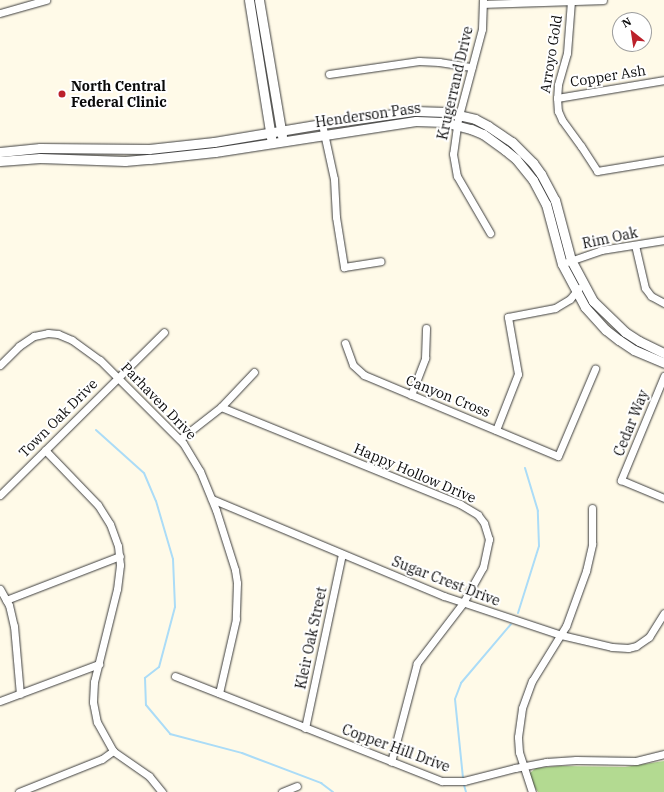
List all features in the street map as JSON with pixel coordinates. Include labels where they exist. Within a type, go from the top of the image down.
[{"type":"street","points":[[0,14],[46,0]]},
{"type":"street","points":[[250,0],[272,143]]},
{"type":"street","points":[[259,0],[283,142]]},
{"type":"street","points":[[484,2],[603,0]]},
{"type":"street","name":"Arroyo Gold","points":[[571,1],[567,53],[557,98],[558,111],[562,120],[582,146],[597,172],[664,160]]},
{"type":"street","name":"Krugerrand Drive","points":[[484,2],[482,29],[459,115],[453,154],[455,171],[461,184],[490,233]]},
{"type":"street","points":[[329,74],[419,61],[439,62],[472,67]]},
{"type":"street","name":"Copper Ash","points":[[557,98],[664,80]]},
{"type":"street","name":"Henderson Pass","points":[[0,152],[40,148],[149,149],[214,142],[281,130],[416,111],[430,111],[459,115],[488,126],[512,142],[533,163],[555,200],[571,260],[593,301],[613,322],[639,341],[664,353]]},
{"type":"street","name":"Henderson Pass","points":[[0,161],[40,158],[125,160],[150,159],[283,142],[324,134],[416,121],[444,122],[458,125],[482,134],[505,150],[526,170],[546,204],[562,264],[576,293],[594,318],[619,340],[639,352],[664,363]]},
{"type":"street","points":[[322,124],[334,179],[336,217],[344,267],[381,261]]},
{"type":"street","name":"Rim Oak","points":[[562,264],[602,250],[664,240]]},
{"type":"street","points":[[635,245],[645,288],[651,296],[664,303]]},
{"type":"street","points":[[496,430],[518,374],[508,317],[555,308],[565,303],[576,293],[582,283]]},
{"type":"street","points":[[411,395],[425,358],[426,328]]},
{"type":"street","name":"Town Oak Drive","points":[[0,495],[117,377],[164,332]]},
{"type":"street","name":"Parhaven Drive","points":[[0,365],[26,340],[34,336],[48,333],[58,334],[72,340],[100,360],[180,438],[192,457],[212,499],[235,570],[237,596],[236,619],[219,693]]},
{"type":"street","name":"Canyon Cross","points":[[345,343],[353,365],[360,373],[558,456],[595,369]]},
{"type":"street","points":[[180,438],[221,407],[254,372]]},
{"type":"street","name":"Cedar Way","points":[[664,376],[621,480],[664,498]]},
{"type":"street","name":"Happy Hollow Drive","points":[[221,407],[460,504],[478,515],[487,529],[489,540],[483,567],[462,603],[416,663],[391,762]]},
{"type":"street","points":[[45,450],[98,505],[110,524],[120,556],[118,589],[94,682],[93,709],[100,729],[113,751],[149,776],[162,792]]},
{"type":"street","name":"Sugar Crest Drive","points":[[212,499],[462,603],[561,635],[612,647],[628,648],[640,644],[650,637],[664,613]]},
{"type":"street","points":[[532,792],[519,752],[518,737],[522,708],[532,681],[561,635],[569,618],[589,558],[592,508]]},
{"type":"street","name":"Kleir Oak Street","points":[[305,728],[342,554]]},
{"type":"street","points":[[6,600],[120,556]]},
{"type":"street","points":[[0,589],[6,600],[14,626],[20,694]]},
{"type":"street","points":[[0,702],[99,664]]},
{"type":"street","name":"Copper Hill Drive","points":[[175,676],[437,780],[464,782],[523,766],[546,762],[576,760],[636,761],[664,754]]},
{"type":"street","points":[[20,792],[102,759],[113,751]]},
{"type":"street","points":[[282,792],[297,786]]},
{"type":"green space","points":[[664,761],[664,792],[538,792],[529,779],[530,773],[536,768],[560,766],[625,767]]},
{"type":"waterway","points":[[96,430],[144,473],[156,501],[173,559],[175,607],[159,667],[145,678],[146,705],[170,734],[242,753],[321,783],[333,792]]},
{"type":"waterway","points":[[518,613],[539,546],[538,511],[525,468]]},
{"type":"waterway","points":[[463,778],[455,699],[461,683],[511,624]]},
{"type":"waterway","points":[[464,785],[466,792]]},
{"type":"place","name":"North Central Federal Clinic","points":[[62,94]]}]
